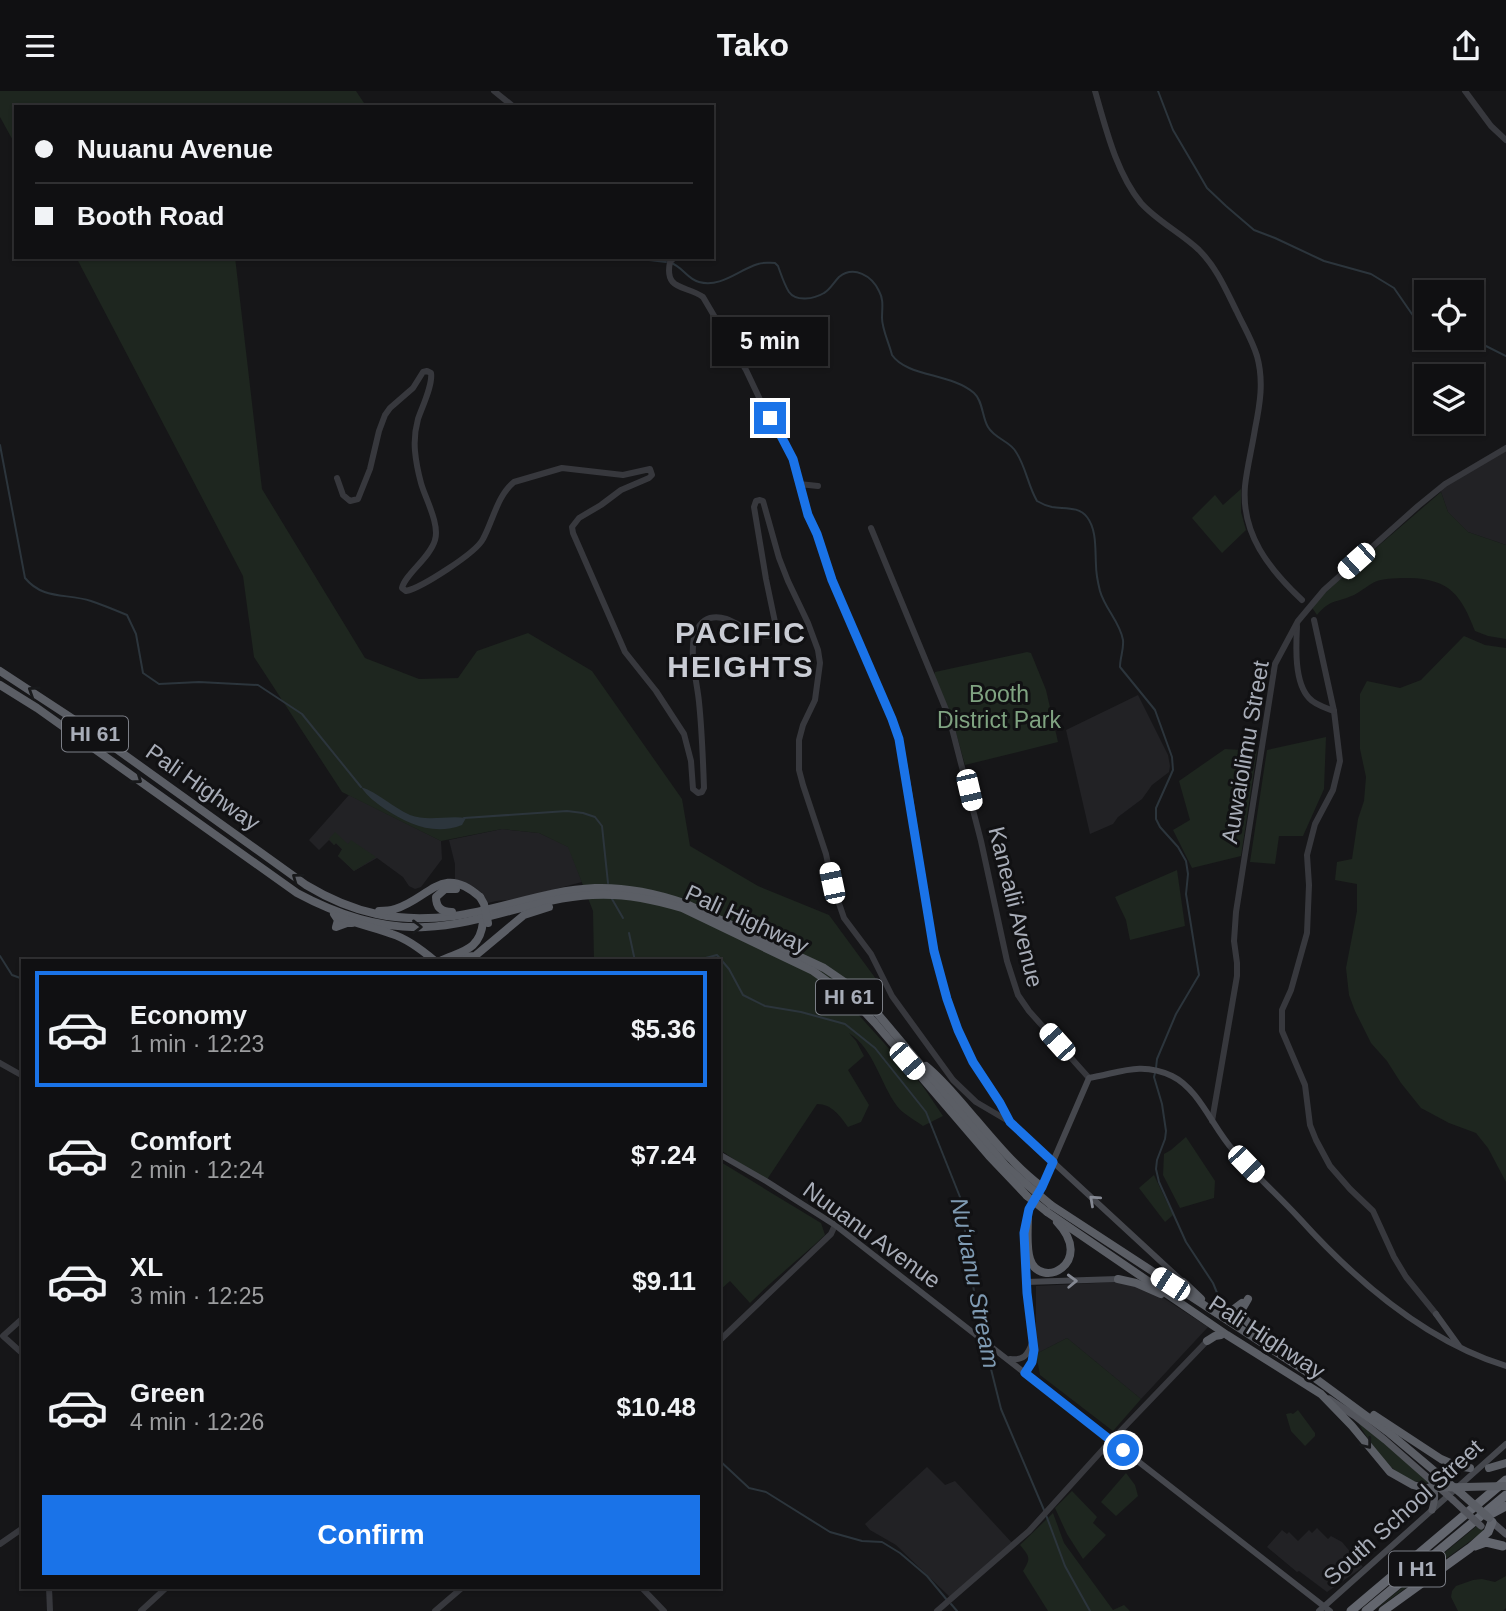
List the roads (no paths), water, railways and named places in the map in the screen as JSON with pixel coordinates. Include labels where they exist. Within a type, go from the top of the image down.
[{"type":"highway","name":"Pali Highway","points":[[0,671],[51,703],[306,885],[357,910],[400,918],[454,916],[559,893],[650,893],[684,903],[824,968],[866,1000],[1023,1187]]},
{"type":"highway","name":"Pali Highway","points":[[0,685],[46,714],[297,893],[330,911],[374,923],[425,927],[458,923],[592,891]]},
{"type":"highway","points":[[357,910],[394,910],[446,883],[466,887],[484,905],[486,923],[484,939],[477,949],[462,959]]},
{"type":"highway","points":[[478,899],[456,889],[444,889],[436,897],[437,905],[447,912],[490,908]]},
{"type":"highway","points":[[462,959],[475,956],[524,915],[592,891]]},
{"type":"highway","name":"Pali Highway","points":[[616,891],[682,908],[813,971],[841,991],[867,1015],[1023,1187],[1049,1209],[1250,1349],[1321,1394]]},
{"type":"highway","points":[[330,911],[352,923],[409,941],[435,959]]},
{"type":"highway","points":[[444,959],[463,953],[473,946],[486,923]]},
{"type":"highway","points":[[911,1054],[940,1077],[998,1145],[1026,1175],[1042,1187]]},
{"type":"highway","name":"Pali Highway","points":[[1049,1209],[1217,1313],[1318,1381],[1388,1432],[1490,1520]]},
{"type":"highway","points":[[1027,1215],[1030,1258],[1040,1271],[1053,1273],[1065,1266],[1070,1258],[1071,1247],[1065,1231],[1049,1209]]},
{"type":"highway","points":[[1118,1279],[1158,1292],[1246,1351],[1250,1349]]},
{"type":"highway","points":[[1183,1282],[1207,1307]]},
{"type":"highway","points":[[1217,1313],[1230,1312],[1248,1299],[1241,1311],[1243,1317],[1276,1352]]},
{"type":"highway","points":[[1207,1341],[1208,1326]]},
{"type":"highway","points":[[1207,1341],[1221,1335]]},
{"type":"highway","points":[[1261,1356],[1266,1369]]},
{"type":"highway","points":[[1318,1381],[1365,1408],[1441,1459],[1469,1468]]},
{"type":"highway","points":[[1321,1394],[1390,1472],[1413,1485],[1424,1488],[1506,1486]]},
{"type":"highway","points":[[1489,1468],[1506,1463]]},
{"type":"highway","points":[[1418,1556],[1506,1472]]},
{"type":"highway","name":"I H1","points":[[1351,1611],[1506,1480]]},
{"type":"highway","name":"I H1","points":[[1366,1611],[1506,1495]]},
{"type":"highway","points":[[1468,1528],[1506,1506]]},
{"type":"highway","points":[[1470,1548],[1490,1520]]},
{"type":"highway","points":[[1383,1611],[1470,1548],[1486,1542],[1504,1547]]},
{"type":"main road","points":[[1023,1371],[1033,1358],[1024,1241],[1029,1209],[1042,1187],[1089,1078],[1130,1069],[1159,1071],[1187,1087],[1235,1152],[1347,1267],[1394,1306],[1436,1334],[1506,1367]]},
{"type":"main road","name":"Nuuanu Avenue","points":[[721,1155],[835,1225],[1324,1609]]},
{"type":"main road","points":[[1053,1162],[1183,1282]]},
{"type":"main road","points":[[1026,1282],[1118,1279]]},
{"type":"main road","points":[[1436,1314],[1440,1328],[1436,1334]]},
{"type":"main road","points":[[1436,1314],[1460,1347]]},
{"type":"main road","points":[[1006,1359],[1023,1358],[1029,1352],[1032,1341]]},
{"type":"main road","name":"Pali Highway","points":[[1321,1394],[1355,1416],[1423,1472],[1504,1547]]},
{"type":"main road","name":"South School Street","points":[[1324,1609],[1432,1510],[1459,1492],[1506,1444]]},
{"type":"main road","points":[[1423,1472],[1432,1484],[1435,1494],[1432,1510]]},
{"type":"main road","name":"Pali Highway","points":[[1490,1520],[1506,1534]]},
{"type":"street","points":[[494,91],[512,105]]},
{"type":"street","points":[[1095,91],[1118,162],[1129,185],[1145,207],[1209,262],[1225,284],[1250,338],[1259,363],[1261,387],[1245,487],[1247,519],[1262,556],[1302,600]]},
{"type":"street","points":[[1465,91],[1491,126],[1506,140]]},
{"type":"street","points":[[672,260],[668,271],[669,278],[673,283],[700,294],[707,303],[793,459],[808,515],[832,580],[899,739],[932,940],[947,999],[973,1062],[1010,1122]]},
{"type":"street","points":[[337,478],[346,498],[350,501],[358,499],[370,469],[385,415],[413,387],[423,372],[431,373],[415,442],[416,464],[436,536],[423,561],[403,583],[402,588],[406,591],[420,586],[479,545],[503,495],[514,482],[562,468],[623,475],[650,469],[653,475],[649,478],[621,490],[579,517],[572,527],[625,652],[656,691],[684,734],[691,761],[693,789],[698,793],[704,788],[702,734],[693,650],[695,633],[704,621],[715,617],[764,636],[771,635],[775,630],[754,507],[756,501],[763,501],[779,558],[818,650],[820,663],[816,693],[800,735],[798,762],[840,909],[877,964],[892,996],[961,1090],[984,1108],[1010,1122],[1053,1162]]},
{"type":"street","name":"Auwaiolimu Street","points":[[1212,1122],[1237,976],[1234,941],[1236,912],[1275,664],[1298,621],[1324,590],[1444,484],[1506,448]]},
{"type":"street","points":[[799,484],[818,486]]},
{"type":"street","name":"Kanealii Avenue","points":[[870,528],[950,717],[1015,988],[1029,1011],[1089,1078]]},
{"type":"street","points":[[1314,620],[1334,712],[1339,761],[1333,790],[1315,824],[1307,855],[1307,933],[1282,1010],[1282,1031],[1305,1085],[1310,1125],[1316,1140],[1331,1166],[1373,1211],[1406,1277],[1436,1314]]},
{"type":"street","points":[[1298,621],[1295,659],[1304,690],[1309,699],[1334,712]]},
{"type":"street","points":[[0,1063],[21,1075]]},
{"type":"street","points":[[984,1108],[995,1102],[993,1094]]},
{"type":"street","points":[[721,1339],[831,1234],[835,1225]]},
{"type":"street","points":[[21,1320],[3,1336],[21,1352]]},
{"type":"street","points":[[937,1611],[1029,1531],[1207,1341]]},
{"type":"street","points":[[0,1544],[21,1529]]},
{"type":"street","points":[[49,1589],[50,1611]]},
{"type":"street","points":[[141,1611],[165,1589]]},
{"type":"street","points":[[435,1611],[461,1589]]},
{"type":"street","points":[[643,1589],[664,1611]]},
{"type":"waterway","points":[[1158,91],[1173,130],[1207,188],[1226,206],[1254,230],[1324,261],[1371,274],[1394,288],[1414,317]]},
{"type":"waterway","points":[[649,259],[666,262]]},
{"type":"waterway","points":[[671,263],[695,280],[707,283],[722,281],[760,263],[775,263],[789,292],[801,298],[824,293],[839,277],[851,272],[867,277],[881,294],[883,327],[892,355],[908,367],[954,382],[974,393],[988,427],[1010,445],[1019,458],[1037,501],[1050,507],[1080,511],[1087,517],[1095,540],[1100,591],[1123,640],[1120,667],[1155,710],[1172,757],[1173,770],[1156,808],[1156,819],[1178,847],[1186,861],[1188,874],[1186,894],[1199,975],[1176,1014],[1157,1059],[1156,1068]]},
{"type":"waterway","points":[[1484,345],[1506,356]]},
{"type":"waterway","name":"Nuʻuanu Stream","points":[[0,445],[25,578],[32,585],[47,593],[91,601],[127,615],[136,634],[143,673],[159,684],[199,682],[258,685],[302,714],[361,787]]},
{"type":"waterway","name":"Nuʻuanu Stream","points":[[464,818],[567,811],[595,817],[602,826],[608,883]]},
{"type":"waterway","name":"Nuʻuanu Stream","points":[[612,899],[623,918]]},
{"type":"waterway","name":"Nuʻuanu Stream","points":[[629,933],[635,959]]},
{"type":"waterway","name":"Nuʻuanu Stream","points":[[702,959],[717,955],[720,959]]},
{"type":"waterway","points":[[0,956],[12,975],[21,978]]},
{"type":"waterway","name":"Nuʻuanu Stream","points":[[721,960],[743,995],[765,1006],[845,1024],[875,1048],[926,1112],[960,1197],[983,1336]]},
{"type":"waterway","points":[[1155,1073],[1166,1131],[1157,1160],[1159,1182],[1186,1242],[1213,1283],[1222,1305]]},
{"type":"waterway","name":"Nuʻuanu Stream","points":[[985,1345],[1001,1409],[1044,1510]]},
{"type":"waterway","points":[[721,1462],[749,1488],[766,1492],[830,1532],[862,1541],[882,1542],[900,1553],[927,1576],[947,1600]]},
{"type":"waterway","name":"Nuʻuanu Stream","points":[[1046,1515],[1065,1566],[1090,1611]]},
{"type":"waterway","points":[[951,1604],[957,1611]]},
{"type":"district","name":"PACIFIC HEIGHTS","points":[[741,650]]},
{"type":"park label","name":"Booth District Park","points":[[999,707]]}]
